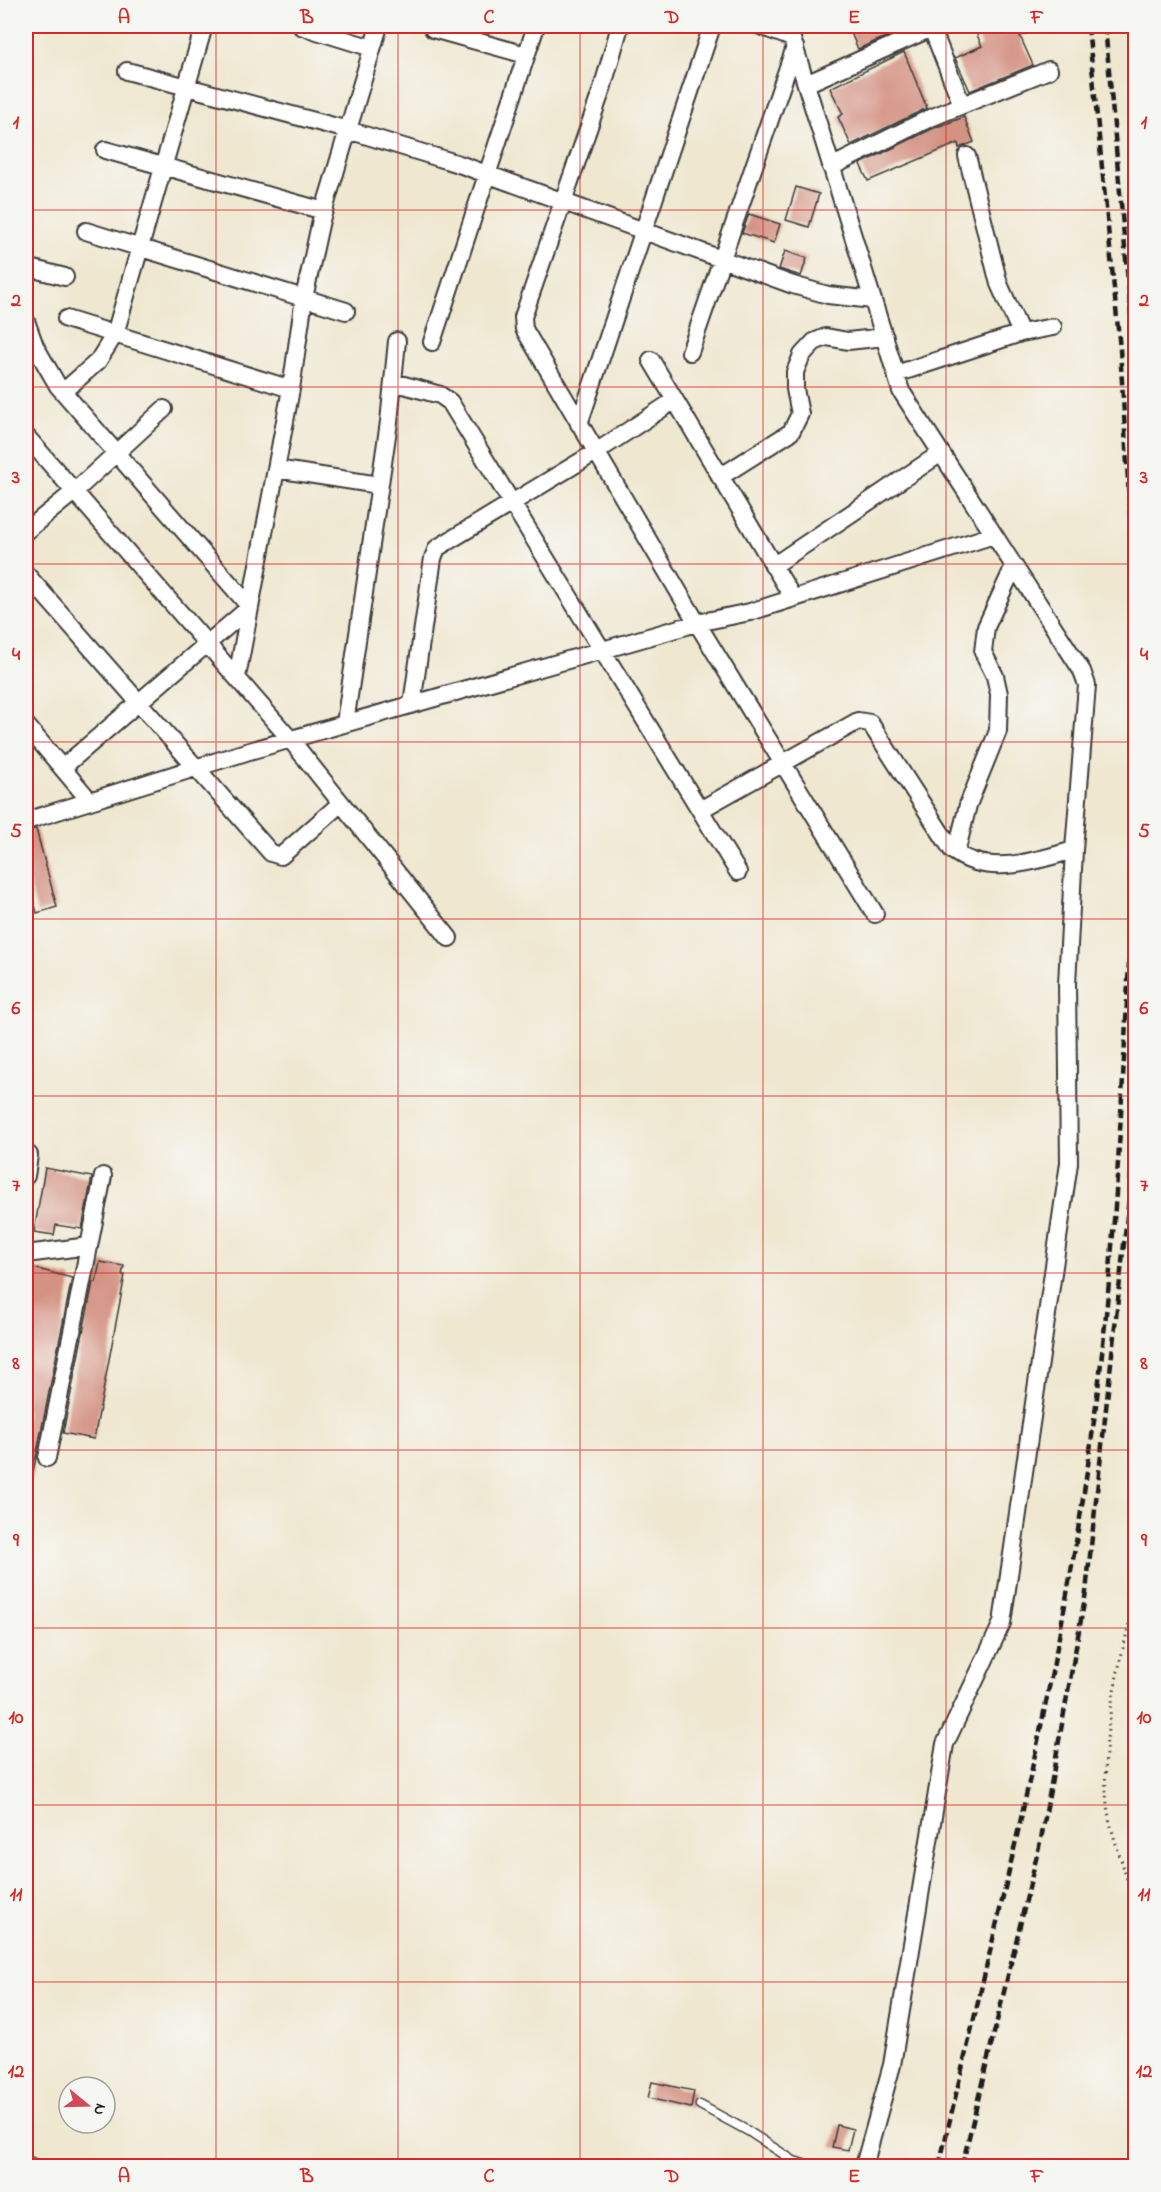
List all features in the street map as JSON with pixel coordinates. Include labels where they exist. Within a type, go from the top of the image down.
[{"type":"street","points":[[63,392],[98,360],[115,334],[204,26]]},
{"type":"street","points":[[301,26],[372,48]]},
{"type":"street","points":[[237,676],[291,389],[304,298],[324,211],[379,26]]},
{"type":"street","points":[[432,342],[536,26]]},
{"type":"street","points":[[620,26],[523,317],[524,329],[697,623],[875,914]]},
{"type":"street","points":[[579,424],[712,26]]},
{"type":"street","points":[[760,26],[792,37]]},
{"type":"street","points":[[806,84],[933,26],[962,105]]},
{"type":"street","points":[[433,29],[526,55]]},
{"type":"street","points":[[792,37],[901,391],[1082,671],[1087,686],[1074,850],[1067,984],[1069,1162],[1002,1623],[945,1744],[892,2065],[864,2166]]},
{"type":"street","points":[[690,352],[723,260],[792,37]]},
{"type":"street","points":[[127,70],[348,130],[487,174],[723,260],[828,295],[873,300]]},
{"type":"street","points":[[831,167],[962,105],[1049,70]]},
{"type":"street","points":[[105,150],[324,211]]},
{"type":"street","points":[[968,156],[999,284],[1021,333]]},
{"type":"street","points":[[86,231],[346,311]]},
{"type":"street","points":[[26,267],[65,277]]},
{"type":"street","points":[[66,319],[291,389]]},
{"type":"street","points":[[26,321],[35,346],[63,392],[250,607]]},
{"type":"street","points":[[896,374],[1021,333],[1053,327]]},
{"type":"street","points":[[720,477],[791,432],[800,414],[795,389],[795,372],[802,355],[814,342],[826,337],[848,341],[885,337]]},
{"type":"street","points":[[345,723],[380,485],[397,341]]},
{"type":"street","points":[[651,360],[792,598]]},
{"type":"street","points":[[393,382],[440,395],[450,402],[514,502],[738,872]]},
{"type":"street","points":[[412,704],[435,552],[675,400]]},
{"type":"street","points":[[26,531],[75,491],[164,410]]},
{"type":"street","points":[[26,436],[237,676],[449,938]]},
{"type":"street","points":[[773,566],[941,453]]},
{"type":"street","points":[[276,469],[380,485]]},
{"type":"street","points":[[26,821],[345,723],[697,623],[750,612],[994,535]]},
{"type":"street","points":[[956,853],[968,805],[998,731],[999,694],[995,676],[983,652],[986,627],[1014,566]]},
{"type":"street","points":[[26,573],[276,855],[281,856],[341,803]]},
{"type":"street","points":[[62,768],[250,607]]},
{"type":"street","points":[[700,810],[858,721],[870,723],[956,853],[980,864],[1000,866],[1024,863],[1074,850]]},
{"type":"street","points":[[26,725],[90,801]]},
{"type":"street","points":[[26,1176],[29,1155]]},
{"type":"street","points":[[47,1458],[103,1176]]},
{"type":"street","points":[[26,1254],[89,1246]]},
{"type":"street","points":[[26,2165],[30,2166]]},
{"type":"lane","points":[[700,2105],[748,2131],[794,2161],[810,2166]]},
{"type":"path","points":[[1136,1595],[1110,1708],[1106,1762],[1108,1813],[1128,1883],[1136,1892]]},
{"type":"path","points":[[1132,2166],[1136,2159]]},
{"type":"building","points":[[848,26],[911,26],[858,49]]},
{"type":"building","points":[[973,26],[1046,26],[1020,36],[1033,65],[970,91],[955,58],[982,46]]},
{"type":"building","points":[[904,52],[927,108],[851,145],[838,117],[843,114],[830,88]]},
{"type":"building","points":[[964,117],[974,142],[959,148],[958,143],[868,181],[860,164],[932,129]]},
{"type":"building","points":[[796,187],[819,194],[809,227],[786,220]]},
{"type":"building","points":[[749,214],[780,224],[774,243],[742,233]]},
{"type":"building","points":[[785,251],[807,258],[801,276],[779,269]]},
{"type":"building","points":[[36,829],[57,907],[37,913],[26,871],[26,831]]},
{"type":"building","points":[[45,1168],[92,1177],[82,1229],[56,1225],[54,1235],[34,1232]]},
{"type":"building","points":[[100,1262],[124,1266],[122,1275],[125,1275],[94,1439],[63,1433],[93,1282],[96,1282]]},
{"type":"building","points":[[26,1266],[72,1278],[31,1482],[26,1481]]},
{"type":"building","points":[[652,2082],[694,2091],[691,2108],[648,2098]]},
{"type":"building","points":[[837,2125],[853,2129],[848,2150],[832,2147]]},
{"type":"railway","points":[[1088,26],[1120,349],[1136,612]]},
{"type":"railway","points":[[1105,26],[1136,370]]},
{"type":"railway","points":[[939,2166],[1043,1716],[1061,1625],[1091,1443],[1114,1215],[1136,833]]},
{"type":"railway","points":[[962,2166],[1042,1834],[1086,1592],[1130,1189],[1136,1088]]}]
